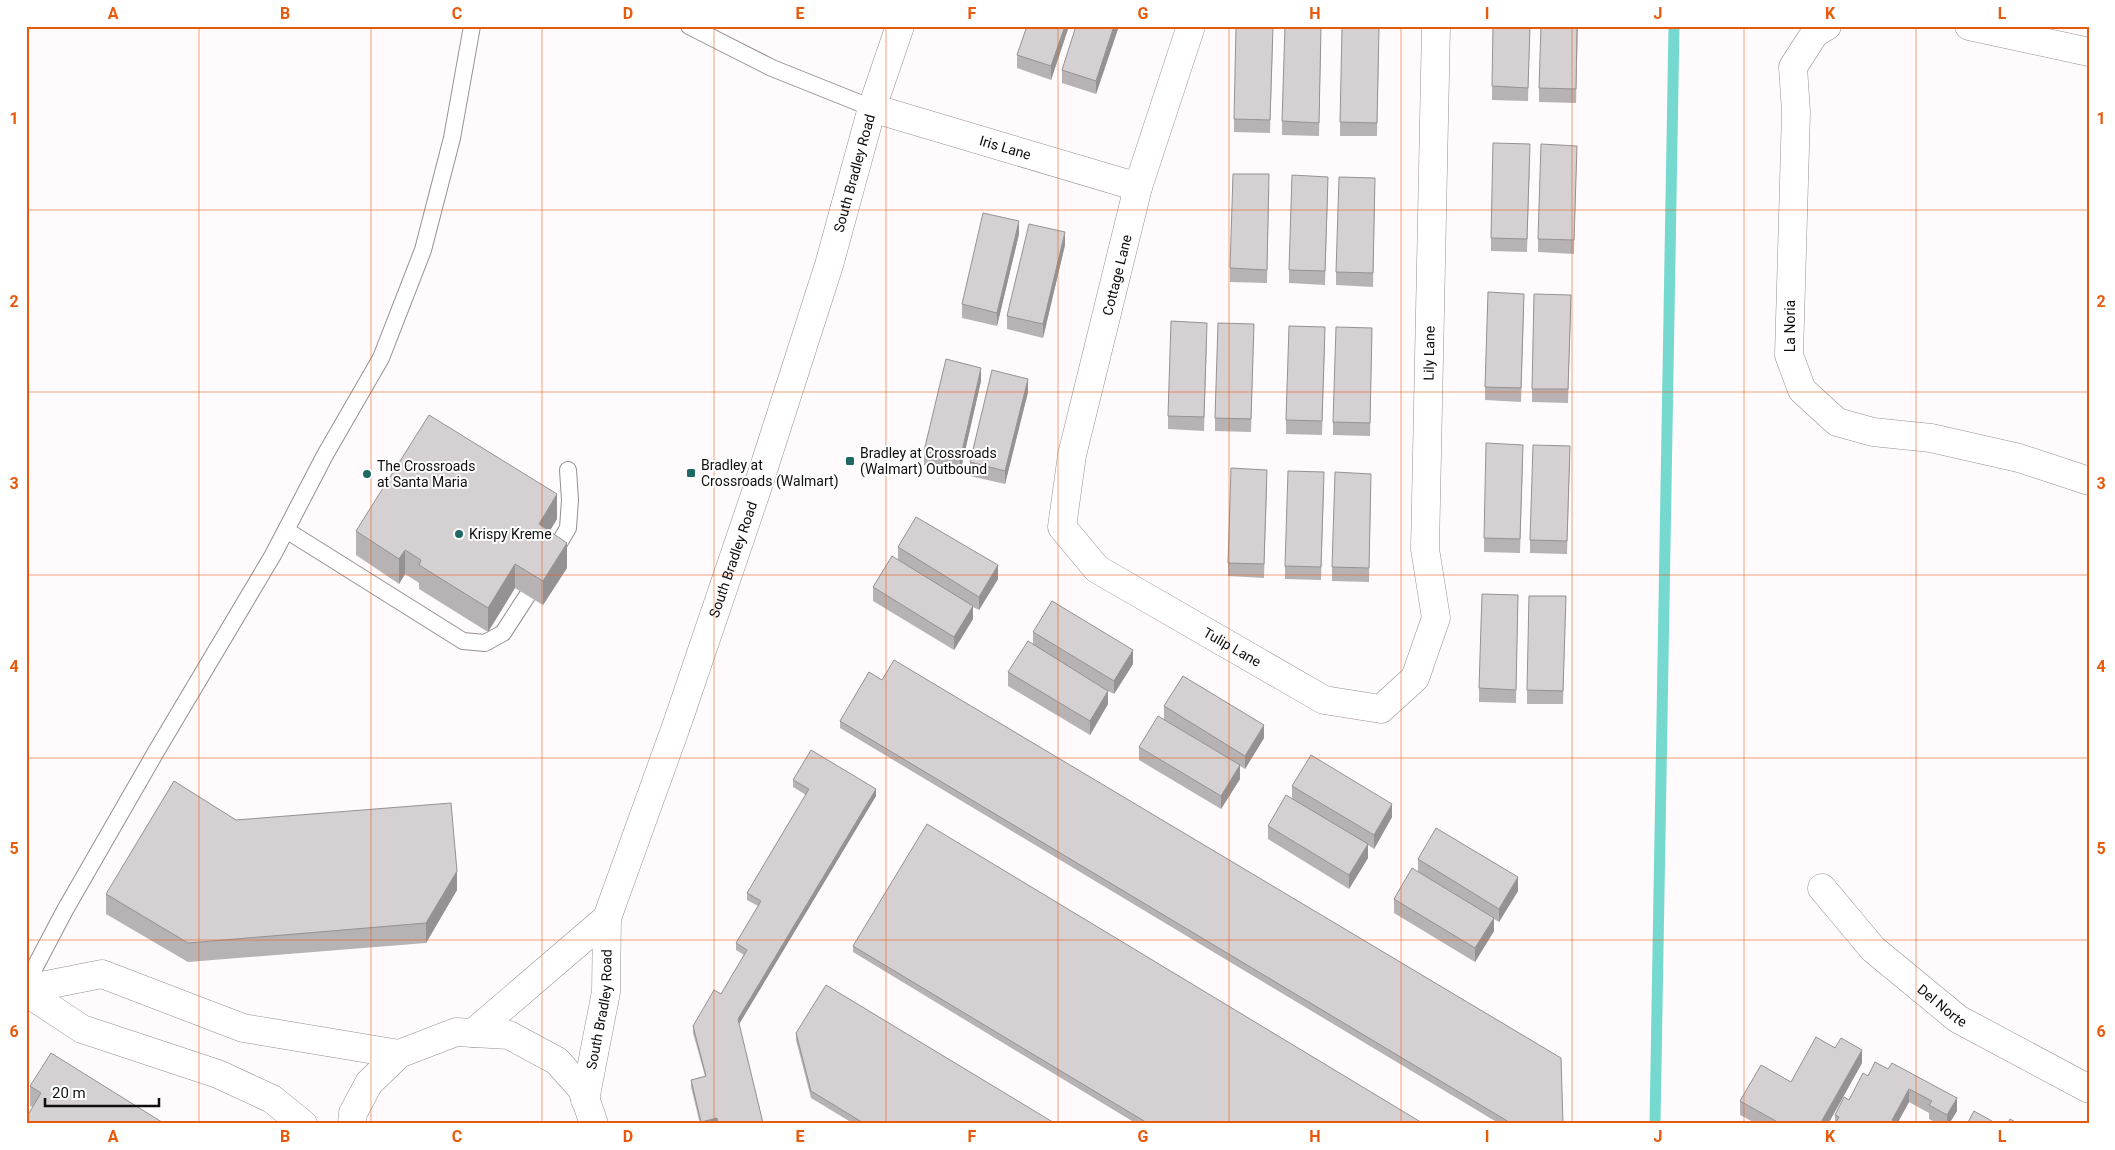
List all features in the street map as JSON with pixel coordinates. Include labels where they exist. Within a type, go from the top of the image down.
[{"type":"street","name":"South Bradley Road","points":[[590,1112],[606,992],[607,918],[677,724],[757,489],[830,265],[872,108],[900,26]]},
{"type":"street","name":"Cottage Lane","points":[[1062,527],[1072,455],[1138,187],[1191,26]]},
{"type":"street","name":"Lily Lane","points":[[1415,678],[1436,618],[1425,549],[1436,26]]},
{"type":"street","name":"La Noria","points":[[1827,26],[1815,33],[1793,67],[1796,112],[1789,355],[1802,390],[1837,422],[1873,432],[1931,438],[2019,458],[2089,481]]},
{"type":"street","points":[[1969,26],[2060,44],[2089,52]]},
{"type":"street","name":"Iris Lane","points":[[872,108],[1138,187]]},
{"type":"street","name":"Tulip Lane","points":[[1062,527],[1097,569],[1324,700],[1381,709],[1415,678]]},
{"type":"street","name":"Del Norte","points":[[1822,888],[1873,949],[1958,1020],[2089,1089]]},
{"type":"street","name":"South Bradley Road","points":[[473,1033],[607,918]]},
{"type":"street","points":[[26,991],[102,974],[244,1028],[399,1054]]},
{"type":"street","points":[[26,991],[82,1029],[218,1074],[272,1099],[303,1124]]},
{"type":"street","points":[[352,1124],[353,1113],[369,1083],[399,1054],[456,1032],[509,1035],[557,1061],[582,1089],[590,1112]]},
{"type":"lane","points":[[26,984],[88,870],[273,555],[326,454],[381,358],[423,250],[452,138],[472,26]]},
{"type":"lane","points":[[689,26],[772,68],[872,108]]},
{"type":"lane","points":[[551,557],[568,528],[570,500],[568,470]]},
{"type":"lane","points":[[286,530],[463,641],[485,643],[503,633],[527,596]]},
{"type":"building","points":[[1027,26],[1065,26],[1051,66],[1017,55]]},
{"type":"building","points":[[1076,26],[1114,26],[1096,81],[1062,70]]},
{"type":"building","points":[[1236,26],[1273,26],[1270,120],[1234,119]]},
{"type":"building","points":[[1285,26],[1321,27],[1319,123],[1282,121]]},
{"type":"building","points":[[1493,26],[1530,26],[1528,88],[1492,86]]},
{"type":"building","points":[[1541,26],[1577,26],[1576,89],[1539,88]]},
{"type":"building","points":[[1342,28],[1379,28],[1377,123],[1340,122]]},
{"type":"building","points":[[1493,143],[1530,144],[1527,239],[1491,238]]},
{"type":"building","points":[[1541,144],[1577,146],[1574,240],[1538,239]]},
{"type":"building","points":[[1233,174],[1269,174],[1267,270],[1230,268]]},
{"type":"building","points":[[1292,175],[1328,177],[1325,271],[1289,270]]},
{"type":"building","points":[[1339,177],[1375,178],[1373,273],[1336,272]]},
{"type":"building","points":[[983,213],[1019,221],[997,313],[962,304]]},
{"type":"building","points":[[1029,224],[1065,232],[1043,324],[1007,316]]},
{"type":"building","points":[[1488,292],[1524,294],[1521,388],[1485,387]]},
{"type":"building","points":[[1534,294],[1571,295],[1568,389],[1532,389]]},
{"type":"building","points":[[1171,321],[1207,323],[1204,417],[1168,416]]},
{"type":"building","points":[[1218,323],[1254,324],[1251,419],[1215,418]]},
{"type":"building","points":[[1289,326],[1325,327],[1322,421],[1286,420]]},
{"type":"building","points":[[1336,327],[1372,328],[1370,423],[1333,422]]},
{"type":"building","points":[[946,359],[981,368],[960,460],[924,451]]},
{"type":"building","points":[[992,370],[1028,379],[1005,471],[970,462]]},
{"type":"building","name":"Krispy Kreme","points":[[429,415],[557,494],[539,524],[567,543],[543,581],[515,564],[488,608],[419,565],[421,560],[405,550],[399,559],[356,531]]},
{"type":"building","points":[[1486,443],[1523,445],[1520,539],[1484,538]]},
{"type":"building","points":[[1533,445],[1570,446],[1567,541],[1530,540]]},
{"type":"building","points":[[1231,468],[1267,470],[1264,564],[1228,563]]},
{"type":"building","points":[[1288,471],[1324,472],[1321,567],[1285,566]]},
{"type":"building","points":[[1335,472],[1371,474],[1369,568],[1332,567]]},
{"type":"building","points":[[916,517],[998,565],[979,597],[898,547]]},
{"type":"building","points":[[892,556],[973,606],[954,637],[873,587]]},
{"type":"building","points":[[1482,594],[1518,595],[1516,690],[1479,688]]},
{"type":"building","points":[[1529,596],[1566,596],[1563,691],[1527,690]]},
{"type":"building","points":[[1052,601],[1133,650],[1114,681],[1033,632]]},
{"type":"building","points":[[1028,641],[1108,691],[1090,721],[1008,672]]},
{"type":"building","points":[[894,660],[1561,1058],[1563,1124],[1508,1124],[1509,1122],[840,721],[869,672],[882,680]]},
{"type":"building","points":[[1183,676],[1264,725],[1245,756],[1164,706]]},
{"type":"building","points":[[1158,716],[1240,765],[1221,796],[1139,747]]},
{"type":"building","points":[[811,750],[876,789],[738,1019],[763,1123],[765,1124],[718,1124],[717,1118],[701,1122],[691,1080],[706,1076],[693,1026],[714,990],[721,994],[747,950],[736,943],[761,901],[747,893],[809,789],[793,780]]},
{"type":"building","points":[[1311,755],[1392,804],[1374,835],[1292,786]]},
{"type":"building","points":[[174,781],[236,820],[451,803],[457,871],[426,923],[188,943],[106,894]]},
{"type":"building","points":[[1286,795],[1368,844],[1349,875],[1268,826]]},
{"type":"building","points":[[927,824],[1424,1124],[1149,1124],[853,946]]},
{"type":"building","points":[[1436,828],[1518,877],[1499,909],[1418,859]]},
{"type":"building","points":[[1412,868],[1494,918],[1475,948],[1394,899]]},
{"type":"building","points":[[826,985],[1056,1124],[865,1124],[811,1091],[796,1033]]},
{"type":"building","points":[[1816,1037],[1835,1048],[1841,1038],[1862,1050],[1820,1124],[1781,1124],[1740,1101],[1761,1065],[1791,1082]]},
{"type":"building","points":[[51,1053],[165,1124],[26,1124],[26,1118],[41,1093],[30,1086]]},
{"type":"building","points":[[1875,1062],[1888,1069],[1892,1063],[1957,1098],[1947,1115],[1929,1105],[1932,1101],[1909,1089],[1892,1120],[1898,1124],[1835,1124],[1839,1117],[1835,1115],[1844,1097],[1849,1100],[1863,1073],[1868,1076]]},
{"type":"building","points":[[1974,1111],[1997,1124],[1967,1124]]},
{"type":"building","points":[[2010,1119],[2019,1124],[2007,1124]]},
{"type":"waterway","points":[[1655,1124],[1674,26]]},
{"type":"place","name":"Bradley at Crossroads (Walmart) Outbound","points":[[850,461]]},
{"type":"place","name":"Bradley at Crossroads (Walmart)","points":[[691,473]]},
{"type":"place","name":"The Crossroads at Santa Maria","points":[[367,474]]},
{"type":"place","name":"Krispy Kreme","points":[[459,534]]}]
